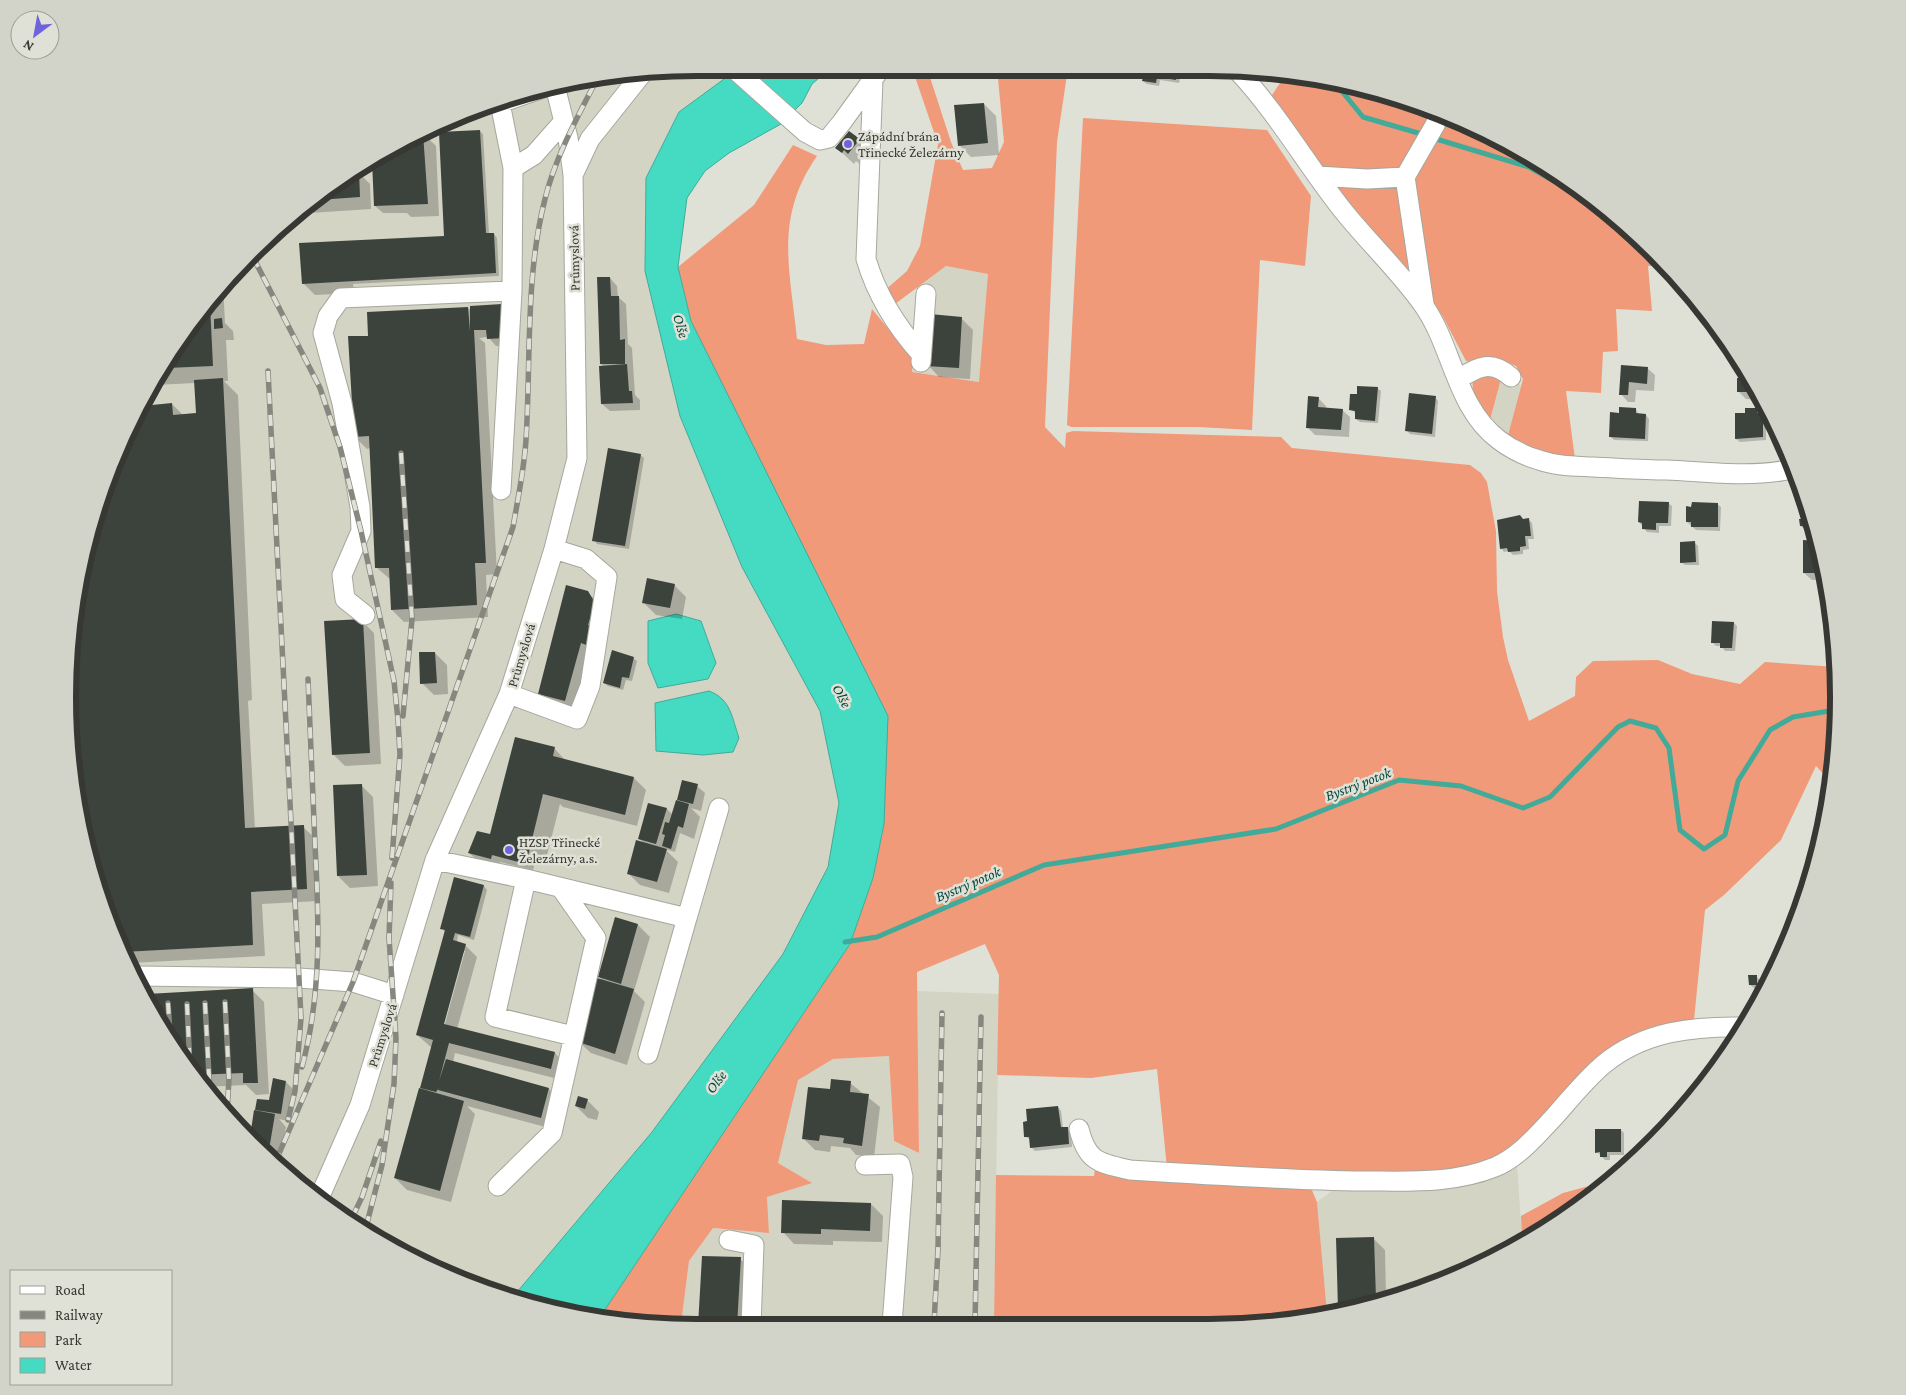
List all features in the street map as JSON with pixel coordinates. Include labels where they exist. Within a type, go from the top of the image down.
[{"type":"street","points":[[742,76],[805,132],[820,140],[829,138],[876,76]]},
{"type":"street","points":[[877,76],[866,259],[873,284],[884,306],[921,360],[926,294]]},
{"type":"street","points":[[1243,78],[1293,139],[1346,214],[1424,305],[1438,327],[1470,406],[1482,425],[1512,448],[1540,461],[1566,466],[1624,470],[1738,472],[1786,469]]},
{"type":"street","points":[[573,175],[590,139],[637,80]]},
{"type":"street","name":"Průmyslová","points":[[322,1192],[360,1105],[435,860],[509,694],[554,549],[577,458],[573,175],[564,121],[557,92]]},
{"type":"street","points":[[501,108],[513,168],[512,291],[495,441],[501,490]]},
{"type":"street","points":[[1424,305],[1405,177],[1437,120]]},
{"type":"street","points":[[513,168],[534,155],[564,121]]},
{"type":"street","points":[[1318,176],[1367,179],[1405,177]]},
{"type":"street","points":[[365,615],[345,599],[342,575],[361,531],[360,508],[342,403],[322,333],[328,316],[341,298],[512,291]]},
{"type":"street","points":[[1459,379],[1470,372],[1492,366],[1501,368],[1511,377]]},
{"type":"street","points":[[509,694],[577,719],[590,686],[607,577],[586,559],[554,549]]},
{"type":"street","points":[[648,1054],[719,808]]},
{"type":"street","points":[[435,860],[526,879],[686,918]]},
{"type":"street","points":[[526,879],[495,1017],[573,1036]]},
{"type":"street","points":[[498,1186],[552,1133],[596,938],[561,888]]},
{"type":"street","points":[[142,976],[299,978],[353,982],[394,995]]},
{"type":"street","points":[[1079,1129],[1084,1148],[1093,1158],[1109,1165],[1130,1170],[1302,1181],[1426,1181],[1453,1179],[1470,1176],[1497,1166],[1517,1154],[1605,1063],[1631,1046],[1666,1033],[1700,1027],[1735,1027]]},
{"type":"street","points":[[865,1164],[900,1164],[903,1177],[892,1319]]},
{"type":"street","points":[[729,1240],[754,1245],[751,1319]]},
{"type":"shaded area","points":[[728,76],[679,112],[646,178],[645,271],[742,567],[820,711],[839,803],[828,867],[783,954],[652,1132],[517,1292],[460,1271],[423,1255],[387,1236],[352,1214],[288,1165],[230,1107],[181,1043],[159,1008],[140,972],[124,935],[109,897],[88,819],[78,738],[76,698],[78,657],[88,576],[97,537],[109,498],[140,423],[159,387],[205,319],[230,288],[288,230],[352,181],[387,159],[423,140],[498,109],[576,88],[616,82],[657,78]]},
{"type":"shaded area","points":[[946,266],[988,274],[980,382],[912,372],[917,288]]},
{"type":"shaded area","points":[[1501,379],[1521,385],[1508,435],[1490,420]]},
{"type":"shaded area","points":[[917,991],[999,994],[994,1319],[682,1318],[689,1261],[713,1228],[769,1233],[767,1197],[811,1183],[778,1163],[798,1079],[833,1059],[889,1056],[894,1141],[919,1153]]},
{"type":"shaded area","points":[[1517,1165],[1522,1234],[1483,1255],[1408,1286],[1369,1298],[1327,1308],[1317,1202],[1333,1190],[1453,1189],[1476,1183]]},
{"type":"green space","points":[[915,76],[930,76],[951,142],[963,170],[992,168],[1004,142],[998,76],[1067,76],[1057,142],[1045,427],[1065,448],[1066,433],[1073,431],[1281,437],[1292,448],[1470,465],[1481,473],[1487,482],[1496,531],[1497,591],[1503,637],[1508,660],[1529,721],[1575,696],[1576,677],[1593,661],[1658,660],[1692,674],[1740,684],[1765,662],[1828,666],[1830,698],[1824,775],[1816,766],[1781,840],[1724,895],[1705,910],[1694,1020],[1644,1034],[1509,1153],[1472,1170],[1423,1177],[1167,1168],[1157,1069],[1091,1078],[997,1075],[999,975],[985,944],[917,972],[919,1153],[894,1141],[889,1056],[833,1059],[798,1080],[778,1163],[812,1183],[767,1197],[769,1233],[713,1228],[689,1261],[682,1318],[604,1311],[850,944],[873,878],[884,824],[691,321],[678,267],[754,205],[793,145],[817,156],[804,179],[795,201],[790,223],[788,244],[789,267],[797,339],[826,345],[864,344],[872,309],[913,359],[912,372],[979,382],[988,274],[946,266],[895,304],[884,291],[907,271],[920,246],[938,144]]},
{"type":"green space","points":[[1281,81],[1330,88],[1408,109],[1483,140],[1519,159],[1587,205],[1618,230],[1655,266],[1648,266],[1652,311],[1616,309],[1618,351],[1603,352],[1601,393],[1566,391],[1575,459],[1544,453],[1508,435],[1523,379],[1516,366],[1498,359],[1466,361],[1442,315],[1416,281],[1352,208],[1302,142],[1272,95]]},
{"type":"green space","points":[[1083,118],[1267,130],[1311,196],[1305,266],[1260,260],[1252,430],[1198,427],[1071,427],[1067,425]]},
{"type":"green space","points":[[1488,372],[1501,379],[1490,420],[1474,395],[1472,384],[1473,378]]},
{"type":"green space","points":[[1095,1169],[1135,1177],[1311,1188],[1317,1202],[1327,1308],[1249,1317],[1208,1319],[994,1319],[996,1175],[1094,1176]]},
{"type":"green space","points":[[1594,1185],[1554,1214],[1522,1234],[1521,1216],[1563,1193]]},
{"type":"water","name":"Olše","points":[[728,76],[822,76],[812,84],[802,103],[781,124],[729,153],[705,171],[687,198],[678,267],[691,321],[888,716],[884,824],[873,878],[850,944],[604,1311],[576,1307],[517,1292],[652,1132],[783,954],[828,867],[839,803],[820,711],[742,567],[680,416],[645,271],[646,178],[679,112]]},
{"type":"water","points":[[676,614],[701,621],[716,663],[708,679],[658,688],[648,663],[648,621]]},
{"type":"water","points":[[709,691],[722,699],[730,710],[739,738],[733,752],[703,755],[656,751],[655,703]]},
{"type":"building","points":[[1143,76],[1177,76],[1176,80],[1157,77],[1156,83],[1142,81]]},
{"type":"building","points":[[984,103],[988,143],[958,146],[954,105]]},
{"type":"building","points":[[480,130],[486,233],[494,233],[496,273],[302,284],[299,243],[444,236],[439,133]]},
{"type":"building","name":"Zápádní brána Třinecké Železárny","points":[[849,131],[860,139],[848,154],[844,150],[842,153],[835,148]]},
{"type":"building","points":[[423,140],[428,204],[374,206],[372,168]]},
{"type":"building","points":[[359,176],[360,197],[327,199]]},
{"type":"building","points":[[597,277],[610,277],[611,296],[619,296],[620,340],[625,339],[625,364],[600,364]]},
{"type":"building","points":[[502,304],[505,338],[487,339],[486,330],[474,330],[486,563],[475,563],[477,605],[391,610],[389,568],[375,568],[369,436],[354,437],[348,336],[368,336],[367,312],[468,307],[470,331],[470,306]]},
{"type":"building","points":[[210,312],[213,366],[171,368]]},
{"type":"building","points":[[930,314],[962,317],[959,368],[926,366]]},
{"type":"building","points":[[222,318],[223,328],[214,329],[214,319]]},
{"type":"building","points":[[627,364],[629,391],[632,391],[633,403],[601,404],[599,366]]},
{"type":"building","points":[[1621,365],[1648,367],[1647,384],[1629,382],[1628,395],[1619,395]]},
{"type":"building","points":[[223,378],[245,828],[304,825],[307,889],[251,892],[253,945],[131,952],[109,897],[97,858],[88,819],[82,779],[76,698],[82,616],[88,576],[97,537],[109,498],[140,423],[149,405],[172,403],[173,415],[196,413],[194,380]]},
{"type":"building","points":[[1737,378],[1741,378],[1750,392],[1737,392]]},
{"type":"building","points":[[1357,386],[1378,387],[1375,421],[1355,419],[1355,411],[1349,410],[1350,394],[1357,394]]},
{"type":"building","points":[[1409,393],[1436,396],[1432,434],[1405,431]]},
{"type":"building","points":[[1308,396],[1319,397],[1318,407],[1343,409],[1341,430],[1306,428]]},
{"type":"building","points":[[1619,407],[1636,408],[1636,413],[1646,414],[1645,439],[1609,437],[1610,412],[1619,413]]},
{"type":"building","points":[[1745,408],[1757,408],[1757,413],[1761,413],[1763,417],[1763,437],[1735,439],[1735,413],[1745,413]]},
{"type":"building","points":[[608,448],[641,454],[625,546],[592,541]]},
{"type":"building","points":[[1639,501],[1669,502],[1668,523],[1656,523],[1656,530],[1642,529],[1642,523],[1638,522]]},
{"type":"building","points":[[1692,502],[1718,503],[1718,527],[1691,527],[1691,522],[1686,522],[1686,506],[1691,507]]},
{"type":"building","points":[[1801,514],[1806,526],[1800,526],[1799,519],[1801,519]]},
{"type":"building","points":[[1520,515],[1523,519],[1529,518],[1531,536],[1525,536],[1526,546],[1520,547],[1520,551],[1508,552],[1507,548],[1500,549],[1497,520]]},
{"type":"building","points":[[1803,540],[1810,540],[1817,573],[1803,573]]},
{"type":"building","points":[[1695,541],[1696,562],[1680,563],[1680,542]]},
{"type":"building","points":[[647,578],[675,584],[670,608],[642,603]]},
{"type":"building","points":[[566,585],[588,591],[595,603],[588,625],[591,626],[589,646],[581,643],[565,701],[538,694]]},
{"type":"building","points":[[363,619],[370,753],[332,755],[324,621]]},
{"type":"building","points":[[1712,621],[1734,622],[1732,648],[1720,648],[1720,643],[1711,643]]},
{"type":"building","points":[[612,650],[634,657],[629,678],[622,677],[620,688],[603,683]]},
{"type":"building","points":[[419,652],[435,652],[437,683],[420,684]]},
{"type":"building","points":[[515,737],[555,747],[553,756],[634,777],[625,815],[543,794],[526,864],[492,855],[491,859],[468,853],[477,831],[490,834]]},
{"type":"building","points":[[682,780],[698,784],[693,804],[677,800]]},
{"type":"building","points":[[362,784],[367,875],[337,876],[333,785]]},
{"type":"building","points":[[676,800],[689,804],[683,828],[678,826],[671,849],[662,846],[665,835],[662,834],[665,822],[669,823]]},
{"type":"building","points":[[648,803],[667,808],[656,844],[638,839]]},
{"type":"building","points":[[636,840],[667,849],[657,882],[627,874]]},
{"type":"building","points":[[454,877],[484,885],[470,937],[455,933],[453,940],[466,944],[444,1024],[555,1052],[551,1069],[449,1043],[439,1081],[446,1059],[549,1088],[541,1118],[438,1090],[439,1088],[436,1092],[420,1088],[433,1040],[416,1035],[445,930],[440,929]]},
{"type":"building","points":[[615,917],[638,924],[621,984],[598,977]]},
{"type":"building","points":[[1748,975],[1757,975],[1757,985],[1749,985]]},
{"type":"building","points":[[597,978],[634,989],[615,1054],[578,1042]]},
{"type":"building","points":[[253,988],[258,1083],[243,1083],[243,1073],[204,1075],[181,1043],[151,994]]},
{"type":"building","points":[[273,1078],[286,1081],[281,1114],[255,1110],[257,1099],[269,1100]]},
{"type":"building","points":[[831,1079],[851,1081],[850,1092],[869,1094],[862,1146],[843,1143],[844,1138],[820,1135],[819,1141],[802,1139],[808,1087],[830,1089]]},
{"type":"building","points":[[419,1088],[464,1101],[440,1191],[394,1178]]},
{"type":"building","points":[[578,1096],[588,1099],[585,1109],[575,1106]]},
{"type":"building","points":[[1058,1106],[1061,1127],[1068,1127],[1069,1144],[1030,1148],[1029,1137],[1024,1137],[1023,1122],[1027,1121],[1026,1109]]},
{"type":"building","points":[[254,1110],[275,1114],[270,1144],[264,1143],[251,1130]]},
{"type":"building","points":[[1595,1129],[1621,1129],[1621,1152],[1607,1152],[1607,1157],[1600,1157],[1600,1152],[1595,1153]]},
{"type":"building","points":[[782,1200],[871,1203],[870,1231],[821,1229],[821,1234],[781,1233]]},
{"type":"building","points":[[1374,1237],[1376,1296],[1338,1305],[1336,1238]]},
{"type":"building","points":[[702,1256],[741,1257],[737,1319],[698,1319]]},
{"type":"waterway","points":[[1341,91],[1363,117],[1425,135]]},
{"type":"waterway","points":[[1433,138],[1529,167],[1554,181]]},
{"type":"waterway","name":"Bystrý potok","points":[[845,942],[877,937],[1044,865],[1276,829],[1399,780],[1461,786],[1523,808],[1550,797],[1618,727],[1630,721],[1656,728],[1669,748],[1680,830],[1704,849],[1725,835],[1738,781],[1770,730],[1793,717],[1829,711]]},
{"type":"railway","points":[[278,1156],[353,982],[513,527],[525,451],[530,319],[534,258],[539,228],[545,199],[555,168],[567,138],[594,85]]},
{"type":"railway","points":[[255,261],[320,388],[340,447],[361,531],[394,681],[398,720],[400,754],[392,858]]},
{"type":"railway","points":[[268,371],[301,1018],[295,1091],[288,1120]]},
{"type":"railway","points":[[401,453],[412,619],[403,716]]},
{"type":"railway","points":[[302,1067],[313,1012],[318,957],[308,679]]},
{"type":"railway","points":[[367,1223],[382,1165],[394,1084],[396,1038],[389,938],[391,883]]},
{"type":"railway","points":[[225,1002],[229,1079],[228,1104]]},
{"type":"railway","points":[[168,1003],[169,1025]]},
{"type":"railway","points":[[205,1003],[209,1081]]},
{"type":"railway","points":[[187,1004],[189,1055]]},
{"type":"railway","points":[[934,1319],[938,1249],[942,1013]]},
{"type":"railway","points":[[975,1319],[981,1017]]},
{"type":"railway","points":[[353,1215],[362,1197],[381,1141]]},
{"type":"place","name":"Zápádní brána Třinecké Železárny","points":[[848,144]]},
{"type":"place","name":"HZSP Třinecké Železárny, a.s.","points":[[509,850]]}]
